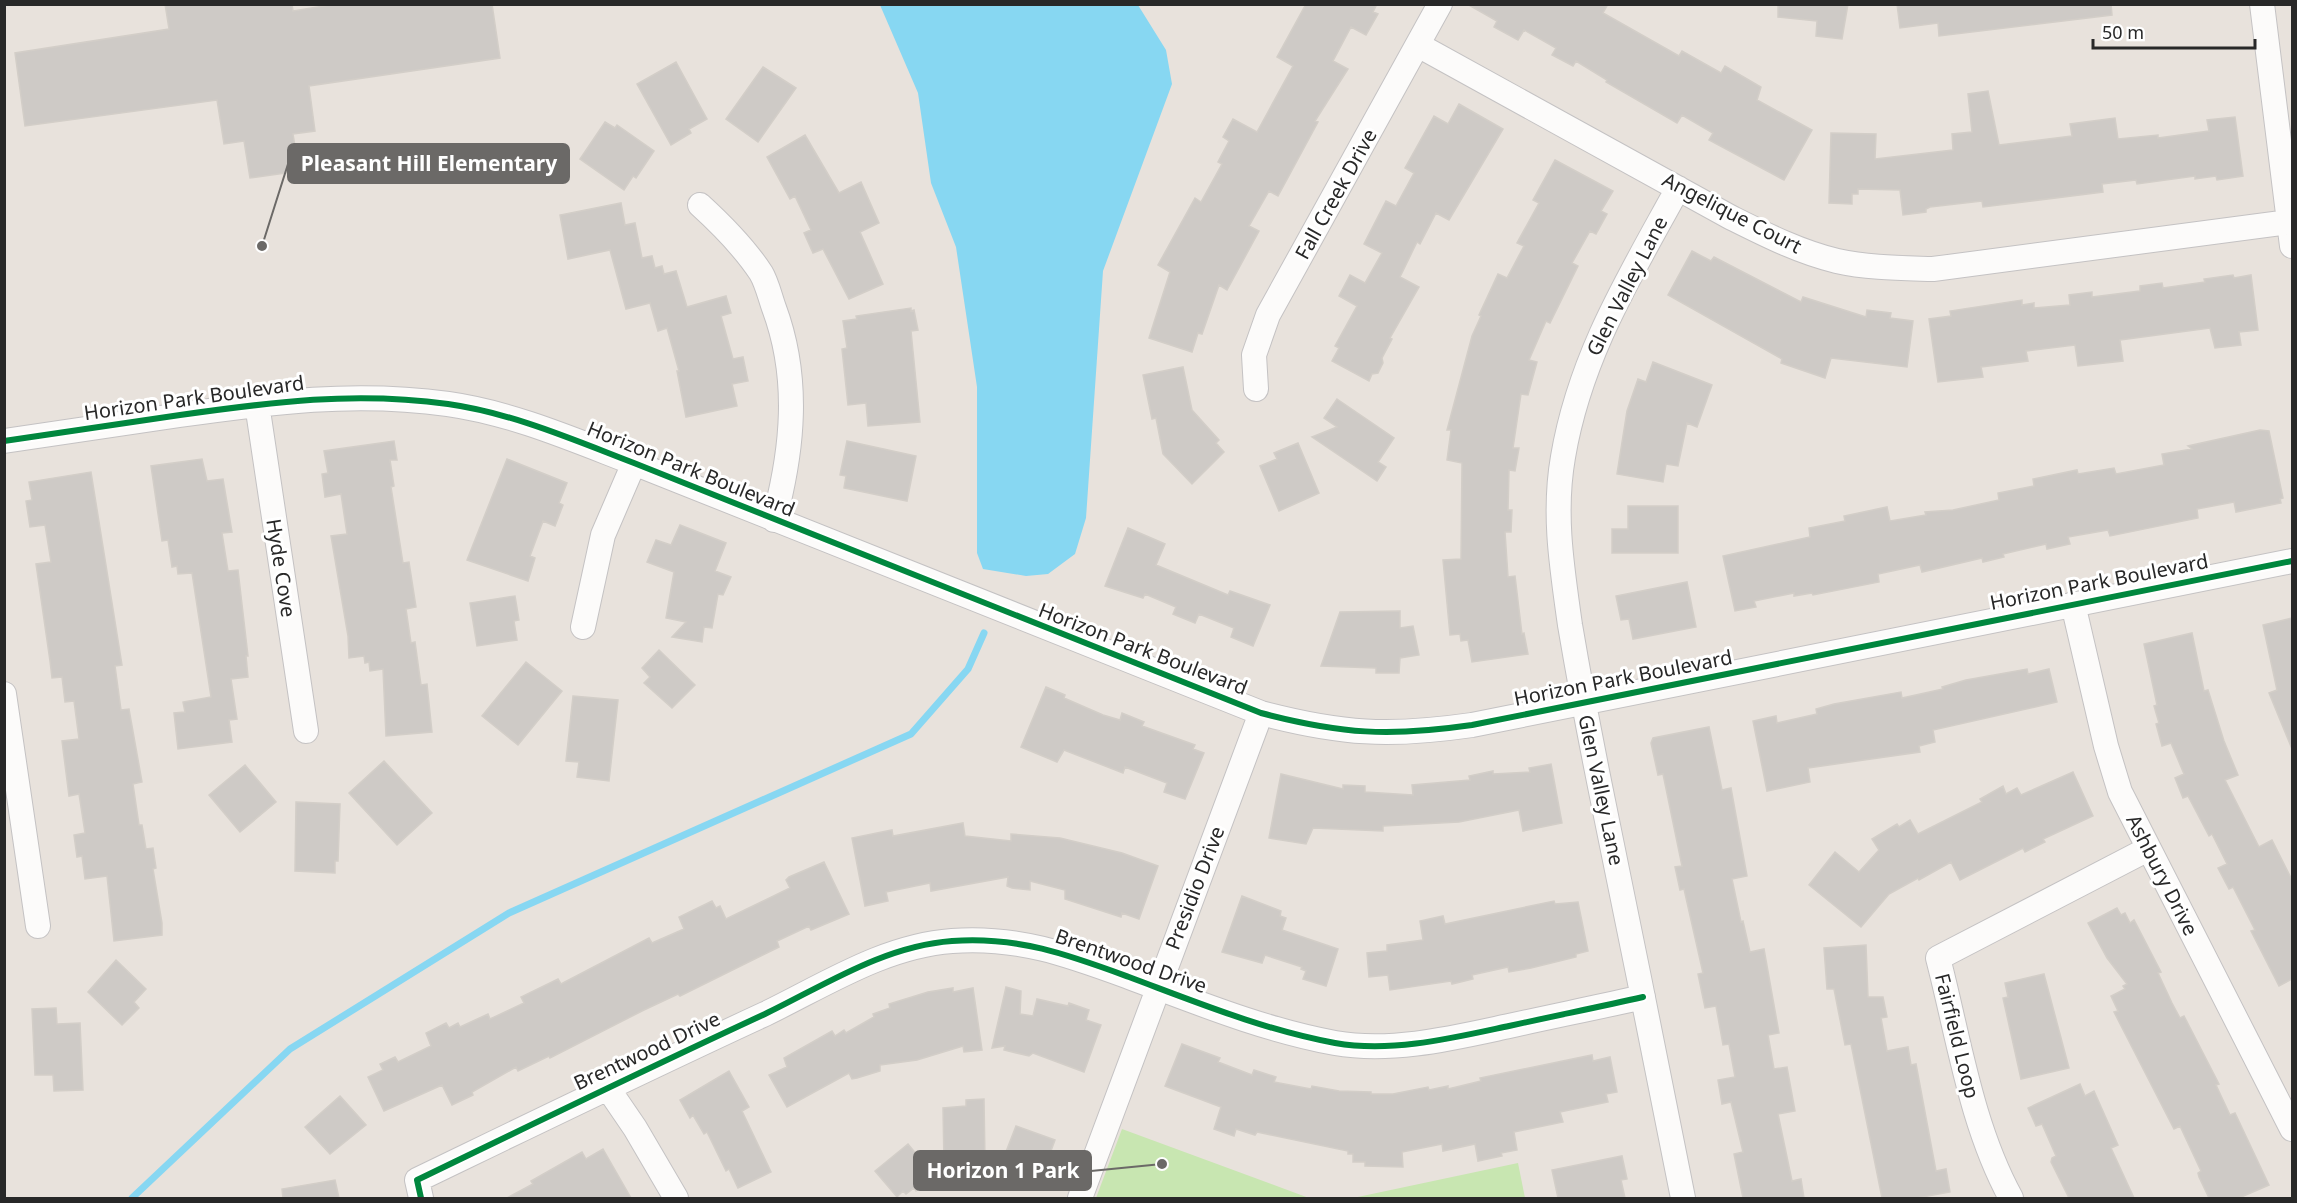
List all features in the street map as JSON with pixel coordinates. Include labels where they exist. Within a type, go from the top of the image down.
[{"type":"street","name":"Fall Creek Drive","points":[[1256,389],[1254,355],[1269,315],[1440,4]]},
{"type":"street","points":[[2262,4],[2292,246]]},
{"type":"street","name":"Angelique Court","points":[[1418,45],[1759,231],[1800,249],[1837,261],[1880,267],[1933,269],[2289,222]]},
{"type":"street","name":"Glen Valley Lane","points":[[1678,188],[1609,314],[1589,359],[1573,408],[1562,459],[1557,507],[1560,557],[1583,704],[1683,1198]]},
{"type":"street","points":[[700,205],[734,237],[762,275],[781,326],[791,382],[792,427],[786,473],[774,520]]},
{"type":"street","name":"Horizon Park Boulevard","points":[[4,441],[256,404],[338,396],[392,398],[450,404],[543,429],[634,463],[1261,713],[1315,727],[1368,733],[1418,733],[1583,704],[2292,561]]},
{"type":"street","name":"Hyde Cove","points":[[256,404],[306,731]]},
{"type":"street","points":[[583,627],[603,535],[634,463]]},
{"type":"street","name":"Ashbury Drive","points":[[2073,604],[2106,746],[2120,792],[2292,1129]]},
{"type":"street","points":[[4,694],[38,926]]},
{"type":"street","name":"Presidio Drive","points":[[1080,1198],[1261,713]]},
{"type":"street","name":"Fairfield Loop","points":[[2011,1198],[1992,1165],[1978,1123],[1938,958],[2148,849]]},
{"type":"street","name":"Brentwood Drive","points":[[421,1198],[417,1180],[858,967],[906,948],[951,941],[1003,940],[1057,950],[1287,1032],[1337,1043],[1382,1046],[1442,1040],[1643,997]]},
{"type":"street","points":[[607,1087],[635,1128],[676,1198]]},
{"type":"green space","points":[[1122,1129],[1309,1198],[1096,1198]]},
{"type":"green space","points":[[1518,1163],[1525,1198],[1353,1198]]},
{"type":"water","points":[[880,5],[1138,5],[1166,50],[1172,84],[1103,271],[1086,518],[1075,554],[1048,574],[1026,576],[983,569],[977,553],[977,387],[956,247],[931,183],[918,93]]},
{"type":"building","points":[[165,4],[292,4],[293,11],[336,4],[492,4],[500,58],[309,86],[315,131],[293,134],[299,171],[250,178],[244,141],[224,144],[217,100],[25,126],[15,53],[169,29]]},
{"type":"building","points":[[1306,4],[1377,4],[1373,12],[1378,14],[1366,35],[1351,27],[1333,61],[1348,69],[1315,121],[1318,122],[1278,196],[1269,191],[1249,226],[1259,231],[1227,290],[1219,285],[1202,334],[1198,333],[1192,352],[1149,338],[1170,272],[1158,265],[1195,198],[1201,202],[1222,164],[1218,162],[1229,141],[1223,137],[1233,119],[1257,132],[1293,66],[1277,57]]},
{"type":"building","points":[[1467,4],[1608,4],[1603,13],[1679,56],[1682,51],[1721,73],[1725,66],[1761,87],[1757,100],[1812,130],[1784,180],[1709,140],[1713,133],[1682,115],[1677,123],[1606,82],[1607,80],[1576,61],[1573,66],[1552,55],[1556,48],[1524,30],[1518,40],[1494,27],[1497,21]]},
{"type":"building","points":[[1778,4],[1848,4],[1842,39],[1816,36],[1817,21],[1778,17]]},
{"type":"building","points":[[1897,4],[2111,4],[2112,15],[1939,36],[1938,23],[1900,28]]},
{"type":"building","points":[[676,62],[707,119],[689,129],[691,133],[671,145],[637,84]]},
{"type":"building","points":[[763,67],[796,88],[758,142],[726,119]]},
{"type":"building","points":[[1988,91],[1999,145],[2072,136],[2070,124],[2115,118],[2118,139],[2158,135],[2158,138],[2209,131],[2207,120],[2235,117],[2243,176],[2217,180],[2216,176],[2195,179],[2195,176],[2137,184],[2136,180],[2102,184],[2103,192],[1983,207],[1982,201],[1930,207],[1926,209],[1926,212],[1903,215],[1900,190],[1858,189],[1858,194],[1852,194],[1852,204],[1829,203],[1831,133],[1876,134],[1875,159],[1953,150],[1952,134],[1972,132],[1968,94]]},
{"type":"building","points":[[1459,104],[1503,129],[1449,220],[1436,213],[1420,244],[1417,242],[1400,277],[1419,287],[1390,338],[1392,339],[1382,358],[1383,363],[1378,373],[1372,374],[1369,381],[1332,361],[1339,348],[1335,346],[1357,306],[1339,296],[1350,275],[1365,283],[1382,253],[1364,244],[1386,201],[1396,206],[1414,173],[1405,168],[1434,116],[1448,124]]},
{"type":"building","points":[[605,122],[615,128],[617,125],[654,151],[636,178],[633,176],[624,190],[580,159]]},
{"type":"building","points":[[805,135],[839,193],[861,182],[879,223],[860,232],[883,284],[849,299],[823,249],[813,253],[804,233],[811,230],[795,196],[790,199],[767,157]]},
{"type":"building","points":[[1555,160],[1613,191],[1601,211],[1607,214],[1596,234],[1590,231],[1572,263],[1578,266],[1550,323],[1546,321],[1529,360],[1537,362],[1528,395],[1521,394],[1513,448],[1519,448],[1515,471],[1509,470],[1508,510],[1512,510],[1511,532],[1505,532],[1508,577],[1515,576],[1522,634],[1524,633],[1528,654],[1472,662],[1468,640],[1461,641],[1460,634],[1450,635],[1443,560],[1461,559],[1462,463],[1447,460],[1451,430],[1447,430],[1472,336],[1481,316],[1479,315],[1498,274],[1507,278],[1524,246],[1517,243],[1539,203],[1533,200]]},
{"type":"building","points":[[621,203],[625,225],[635,223],[642,258],[652,256],[655,268],[662,266],[664,274],[676,271],[687,307],[726,296],[731,313],[721,316],[733,359],[743,357],[748,381],[732,384],[737,406],[686,417],[677,371],[679,371],[667,328],[658,331],[650,303],[626,309],[610,250],[568,259],[560,215]]},
{"type":"building","points":[[1692,251],[1711,261],[1714,257],[1801,302],[1803,297],[1866,317],[1867,310],[1891,313],[1890,318],[1913,321],[1907,367],[1831,358],[1825,378],[1781,363],[1782,359],[1668,295]]},
{"type":"building","points":[[2233,275],[2234,278],[2251,275],[2258,330],[2239,332],[2241,345],[2215,348],[2210,328],[2120,340],[2123,361],[2078,366],[2075,345],[2026,351],[2028,361],[1981,367],[1983,377],[1938,382],[1929,319],[1951,316],[1950,311],[2022,300],[2022,305],[2034,303],[2034,308],[2070,305],[2069,295],[2092,292],[2092,297],[2140,291],[2140,286],[2162,283],[2163,288]]},
{"type":"building","points":[[911,308],[911,311],[914,310],[918,330],[911,331],[920,422],[868,426],[866,403],[848,405],[842,349],[847,348],[843,321],[857,319],[856,316]]},
{"type":"building","points":[[1653,362],[1712,385],[1697,427],[1687,423],[1678,466],[1666,464],[1663,482],[1617,474],[1627,411],[1638,379],[1646,382]]},
{"type":"building","points":[[1183,367],[1192,410],[1219,440],[1216,443],[1224,452],[1192,484],[1163,454],[1156,418],[1152,419],[1143,375]]},
{"type":"building","points":[[1337,399],[1394,438],[1378,462],[1386,467],[1377,481],[1312,437],[1337,427],[1324,418]]},
{"type":"building","points":[[2260,430],[2269,431],[2283,498],[2280,499],[2281,503],[2236,512],[2234,502],[2197,509],[2198,518],[2110,536],[2108,530],[2068,537],[2070,544],[2047,549],[2046,544],[2003,554],[2004,557],[1983,562],[1982,558],[1922,572],[1920,565],[1878,574],[1879,582],[1813,595],[1812,593],[1794,596],[1794,593],[1754,601],[1756,607],[1735,611],[1723,556],[1810,537],[1809,528],[1845,521],[1844,516],[1887,507],[1890,521],[1926,515],[1925,512],[1953,510],[1999,500],[1998,493],[2034,486],[2033,479],[2077,470],[2078,474],[2114,468],[2116,474],[2164,465],[2162,454],[2192,449],[2188,446]]},
{"type":"building","points":[[394,441],[397,460],[390,460],[394,486],[391,487],[403,563],[409,562],[416,607],[406,609],[411,643],[415,642],[421,685],[427,684],[432,732],[386,736],[383,669],[370,671],[369,662],[365,663],[364,656],[349,658],[348,636],[331,536],[347,534],[341,494],[325,497],[322,474],[328,473],[324,451]]},
{"type":"building","points":[[847,441],[916,456],[907,501],[844,488],[846,476],[840,475]]},
{"type":"building","points":[[1298,443],[1319,493],[1279,511],[1260,466],[1277,459],[1274,453]]},
{"type":"building","points":[[202,459],[207,481],[223,479],[232,532],[222,533],[228,571],[238,570],[248,656],[246,656],[248,677],[231,679],[237,719],[229,720],[232,742],[178,749],[174,713],[185,712],[183,702],[211,697],[192,573],[178,574],[177,566],[172,567],[168,540],[162,541],[151,466]]},
{"type":"building","points":[[507,459],[567,483],[559,503],[563,505],[555,526],[543,521],[530,556],[535,558],[528,581],[467,560]]},
{"type":"building","points":[[91,472],[122,665],[115,666],[121,710],[129,709],[142,782],[133,784],[139,825],[142,825],[146,849],[153,848],[156,868],[153,869],[162,923],[162,935],[114,941],[107,876],[85,879],[82,856],[77,857],[74,835],[85,833],[79,794],[69,796],[62,741],[79,739],[74,701],[65,702],[62,677],[52,678],[36,564],[51,562],[45,525],[30,527],[26,501],[32,500],[29,482]]},
{"type":"building","points":[[1628,506],[1678,506],[1678,553],[1612,553],[1612,529],[1628,529]]},
{"type":"building","points":[[680,525],[726,543],[715,571],[731,577],[723,595],[718,594],[712,628],[704,627],[702,642],[672,637],[686,622],[666,618],[674,572],[647,562],[656,540],[671,545]]},
{"type":"building","points":[[1128,528],[1165,544],[1156,565],[1228,595],[1230,591],[1270,605],[1253,646],[1231,637],[1234,628],[1199,614],[1195,623],[1173,614],[1176,607],[1145,594],[1143,598],[1105,586]]},
{"type":"building","points":[[1687,582],[1696,627],[1633,639],[1629,619],[1621,620],[1616,596]]},
{"type":"building","points":[[515,596],[519,620],[514,621],[517,640],[477,646],[470,603]]},
{"type":"building","points":[[1400,611],[1400,628],[1413,626],[1419,655],[1400,658],[1399,673],[1376,673],[1376,668],[1321,666],[1340,612]]},
{"type":"building","points":[[2292,618],[2292,749],[2269,693],[2277,690],[2263,625]]},
{"type":"building","points":[[2192,633],[2204,691],[2208,690],[2224,741],[2238,775],[2225,780],[2259,847],[2272,840],[2292,880],[2292,979],[2279,986],[2251,931],[2255,930],[2233,887],[2229,889],[2218,868],[2227,864],[2212,834],[2209,836],[2188,796],[2183,798],[2175,778],[2184,774],[2171,743],[2162,746],[2156,724],[2159,723],[2154,706],[2157,705],[2144,644]]},
{"type":"building","points":[[659,650],[695,685],[672,708],[644,683],[650,677],[642,668]]},
{"type":"building","points":[[526,662],[562,691],[518,745],[482,716]]},
{"type":"building","points":[[2027,669],[2028,674],[2049,669],[2057,702],[1933,730],[1935,742],[1919,746],[1920,752],[1808,768],[1810,782],[1767,791],[1753,721],[1776,716],[1777,723],[1817,714],[1816,709],[1834,704],[1901,692],[1902,698],[1943,689],[1942,687],[1966,680]]},
{"type":"building","points":[[1046,687],[1065,695],[1064,698],[1103,715],[1120,720],[1122,713],[1144,722],[1142,726],[1195,745],[1193,749],[1204,753],[1185,799],[1164,792],[1167,783],[1125,767],[1123,773],[1064,750],[1057,762],[1021,747]]},
{"type":"building","points":[[573,696],[618,700],[609,781],[577,777],[579,762],[566,761]]},
{"type":"building","points":[[1709,727],[1722,790],[1731,788],[1747,876],[1732,879],[1741,922],[1743,921],[1750,952],[1764,949],[1779,1033],[1768,1035],[1774,1069],[1787,1067],[1795,1111],[1778,1114],[1792,1181],[1801,1179],[1804,1198],[1743,1198],[1734,1154],[1743,1152],[1731,1102],[1722,1104],[1718,1080],[1735,1077],[1729,1044],[1723,1045],[1716,1006],[1705,1008],[1698,974],[1703,973],[1684,889],[1680,890],[1675,867],[1682,866],[1663,774],[1658,775],[1651,743],[1653,738]]},
{"type":"building","points":[[384,761],[432,813],[397,845],[349,793]]},
{"type":"building","points":[[1551,764],[1562,823],[1523,831],[1519,810],[1459,822],[1383,826],[1383,831],[1313,828],[1306,844],[1269,838],[1281,774],[1343,789],[1343,785],[1365,786],[1365,792],[1413,795],[1412,785],[1470,780],[1469,776],[1493,771],[1493,774],[1530,772],[1529,768]]},
{"type":"building","points":[[245,765],[276,802],[240,832],[209,795]]},
{"type":"building","points":[[2073,772],[2093,816],[2043,839],[2045,842],[2025,852],[2023,848],[1960,880],[1951,862],[1889,894],[1861,927],[1809,885],[1835,852],[1859,872],[1879,850],[1872,839],[1897,824],[1899,827],[1910,820],[1918,834],[1982,802],[1980,799],[2003,786],[2006,794],[2017,788],[2021,795]]},
{"type":"building","points":[[296,802],[340,804],[338,861],[335,861],[335,873],[295,871]]},
{"type":"building","points":[[963,823],[965,836],[1011,841],[1011,834],[1060,838],[1122,853],[1158,866],[1139,919],[1122,913],[1121,917],[1065,899],[1065,890],[1030,881],[1030,890],[1012,888],[1007,886],[1008,877],[931,891],[930,883],[886,892],[888,901],[865,906],[852,838],[892,830],[893,836]]},
{"type":"building","points":[[824,862],[849,914],[811,930],[809,926],[777,941],[779,947],[680,996],[678,994],[644,1010],[550,1058],[549,1056],[518,1071],[516,1067],[472,1092],[473,1095],[452,1105],[442,1085],[384,1111],[368,1077],[383,1070],[380,1064],[395,1057],[398,1062],[431,1046],[426,1033],[446,1023],[449,1028],[458,1023],[460,1027],[488,1014],[490,1019],[524,1003],[521,997],[558,979],[561,984],[649,938],[652,943],[684,929],[679,917],[712,901],[716,908],[720,906],[726,919],[790,888],[786,880],[789,877]]},
{"type":"building","points":[[1242,896],[1281,911],[1280,916],[1286,918],[1282,930],[1338,949],[1326,986],[1303,979],[1306,971],[1301,969],[1302,967],[1265,955],[1262,963],[1222,952]]},
{"type":"building","points":[[1554,901],[1555,904],[1578,902],[1588,951],[1576,954],[1576,957],[1531,968],[1509,972],[1508,967],[1472,975],[1473,979],[1452,984],[1451,981],[1390,990],[1388,975],[1369,977],[1367,953],[1387,951],[1387,945],[1423,940],[1420,921],[1443,916],[1445,924]]},
{"type":"building","points":[[2117,908],[2121,915],[2125,913],[2130,923],[2134,920],[2161,972],[2158,973],[2172,1003],[2180,1018],[2184,1016],[2219,1084],[2216,1085],[2230,1115],[2235,1113],[2269,1185],[2239,1198],[2209,1198],[2199,1177],[2198,1173],[2201,1171],[2180,1126],[2174,1129],[2114,1012],[2118,1011],[2111,996],[2125,989],[2123,986],[2127,984],[2107,958],[2088,923]]},
{"type":"building","points":[[1866,945],[1868,997],[1883,997],[1887,1017],[1881,1018],[1887,1051],[1908,1047],[1911,1065],[1916,1064],[1936,1171],[1946,1169],[1950,1192],[1917,1198],[1882,1198],[1851,1044],[1845,1045],[1834,989],[1827,989],[1824,948]]},
{"type":"building","points":[[116,960],[146,989],[134,1002],[139,1008],[122,1025],[88,992]]},
{"type":"building","points":[[2044,974],[2069,1068],[2021,1079],[2003,998],[2008,997],[2005,983]]},
{"type":"building","points":[[1006,987],[1021,991],[1020,1014],[1033,1016],[1037,999],[1068,1006],[1069,1003],[1089,1010],[1086,1020],[1101,1025],[1084,1072],[1033,1053],[1029,1056],[1004,1050],[1005,1046],[992,1048]]},
{"type":"building","points":[[953,988],[953,992],[973,988],[982,1050],[964,1052],[963,1046],[917,1060],[880,1065],[880,1071],[857,1078],[852,1079],[849,1073],[787,1107],[769,1075],[787,1067],[784,1058],[832,1031],[835,1036],[844,1030],[846,1033],[874,1017],[873,1014],[890,1008],[889,1004],[928,992]]},
{"type":"building","points":[[56,1008],[57,1024],[80,1023],[83,1090],[54,1091],[53,1075],[35,1075],[32,1009]]},
{"type":"building","points":[[1182,1044],[1220,1058],[1218,1062],[1252,1075],[1254,1070],[1276,1077],[1274,1082],[1311,1089],[1312,1086],[1339,1091],[1371,1092],[1371,1094],[1393,1094],[1428,1087],[1429,1090],[1448,1086],[1448,1089],[1481,1081],[1480,1078],[1592,1055],[1593,1061],[1610,1057],[1617,1092],[1606,1094],[1608,1102],[1560,1112],[1563,1122],[1514,1132],[1517,1150],[1501,1153],[1502,1156],[1478,1161],[1475,1144],[1443,1151],[1442,1144],[1402,1152],[1403,1167],[1365,1166],[1365,1162],[1353,1162],[1353,1154],[1348,1154],[1348,1151],[1257,1132],[1255,1135],[1236,1129],[1234,1136],[1214,1129],[1221,1107],[1165,1086]]},
{"type":"building","points":[[729,1071],[749,1107],[742,1111],[771,1172],[738,1188],[729,1169],[726,1171],[707,1132],[704,1134],[693,1115],[690,1118],[680,1100]]},
{"type":"building","points":[[2080,1084],[2085,1096],[2094,1091],[2118,1145],[2111,1148],[2134,1198],[2069,1198],[2051,1162],[2056,1156],[2042,1124],[2036,1126],[2028,1108]]},
{"type":"building","points":[[340,1096],[366,1125],[330,1154],[305,1127]]},
{"type":"building","points":[[984,1099],[985,1161],[944,1162],[943,1108],[966,1106],[966,1100]]},
{"type":"building","points":[[1016,1126],[1055,1140],[1038,1186],[1023,1180],[1026,1171],[1002,1162]]},
{"type":"building","points":[[908,1144],[934,1176],[916,1191],[914,1188],[906,1194],[903,1191],[897,1197],[875,1171]]},
{"type":"building","points":[[603,1149],[631,1198],[507,1198],[533,1184],[531,1181],[582,1152],[586,1159]]},
{"type":"building","points":[[1622,1156],[1627,1179],[1621,1180],[1625,1198],[1558,1198],[1552,1170]]},
{"type":"building","points":[[335,1180],[339,1198],[283,1198],[282,1189]]},
{"type":"waterway","points":[[132,1198],[290,1049],[509,913],[911,734],[968,669],[984,633]]},
{"type":"cycle path","points":[[4,441],[280,402],[379,398],[472,408],[542,428],[589,445],[1261,713],[1316,725],[1365,731],[1415,731],[1472,725],[2292,561]]},
{"type":"cycle path","points":[[421,1198],[417,1180],[765,1014],[856,968],[903,950],[927,944],[976,940],[999,941],[1043,949],[1085,961],[1256,1023],[1282,1031],[1357,1046],[1422,1043],[1643,997]]},
{"type":"place","name":"Pleasant Hill Elementary","points":[[262,246]]},
{"type":"place","name":"Horizon 1 Park","points":[[1162,1164]]}]
